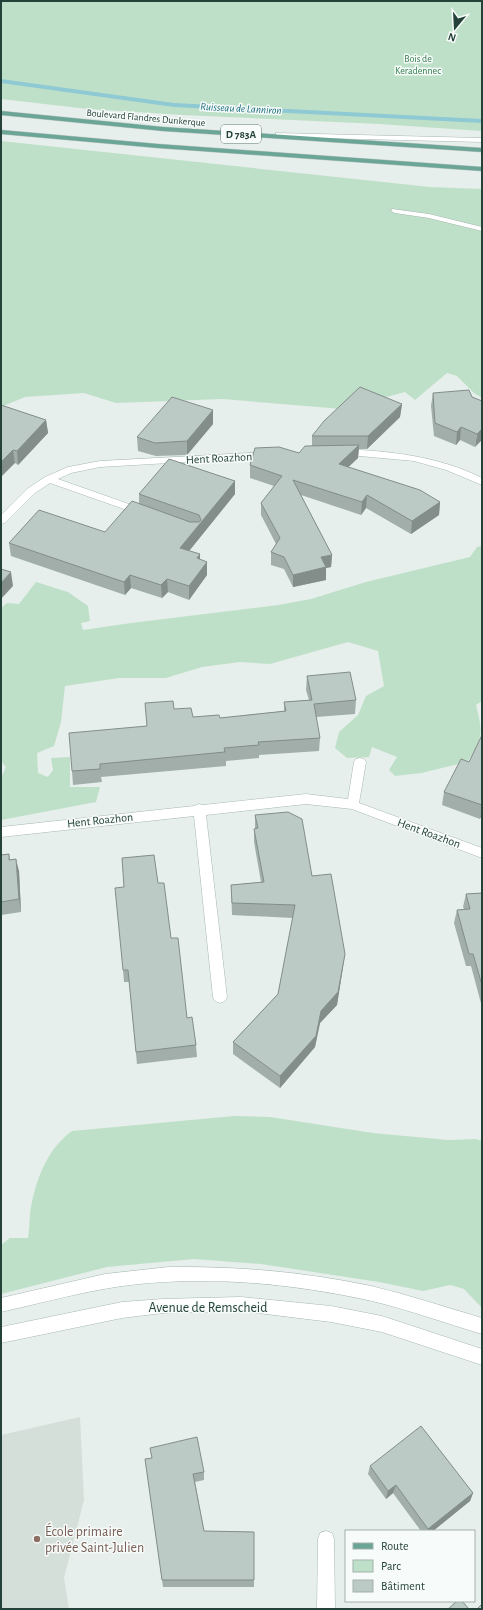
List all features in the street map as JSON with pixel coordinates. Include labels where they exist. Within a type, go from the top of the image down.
[{"type":"main road","name":"Boulevard Flandres Dunkerque","points":[[1,113],[163,129],[482,150]]},
{"type":"main road","name":"D 783A","points":[[1,132],[158,146],[482,169]]},
{"type":"street","points":[[248,134],[482,140]]},
{"type":"street","points":[[395,211],[429,216],[482,228]]},
{"type":"street","points":[[334,452],[390,455],[432,463],[450,467],[482,482]]},
{"type":"street","name":"Hent Roazhon","points":[[1,521],[27,494],[49,479],[68,470],[100,464],[281,455]]},
{"type":"street","points":[[49,479],[151,516]]},
{"type":"street","points":[[353,805],[360,762]]},
{"type":"street","name":"Hent Roazhon","points":[[1,832],[306,799],[353,805],[482,853]]},
{"type":"street","points":[[199,810],[220,997]]},
{"type":"street","points":[[1,1305],[79,1287],[140,1277],[180,1275],[251,1275],[372,1294],[482,1326]]},
{"type":"street","name":"Avenue de Remscheid","points":[[1,1335],[83,1317],[129,1309],[241,1304],[331,1314],[376,1322],[482,1357]]},
{"type":"street","points":[[326,1539],[326,1609]]},
{"type":"shaded area","name":"École primaire privée Saint-Julien","points":[[80,1417],[84,1500],[64,1578],[69,1609],[1,1609],[1,1435]]},
{"type":"green space","name":"Bois de Keradennec","points":[[1,1],[482,1],[482,131],[379,124],[88,109],[1,99]]},
{"type":"green space","points":[[1,141],[430,187],[482,189],[482,398],[474,393],[457,376],[447,373],[415,400],[405,392],[342,409],[222,399],[116,403],[84,393],[25,397],[1,407]]},
{"type":"green space","points":[[482,546],[482,701],[476,705],[480,722],[480,735],[479,741],[467,762],[421,773],[395,776],[389,770],[397,757],[372,747],[369,757],[347,758],[335,748],[339,732],[358,715],[366,696],[384,686],[378,651],[348,642],[270,664],[240,662],[202,667],[166,678],[119,678],[65,686],[61,722],[54,746],[37,753],[38,773],[48,777],[53,770],[51,758],[70,757],[70,787],[100,787],[96,802],[1,820],[1,778],[6,767],[1,761],[1,608],[7,603],[19,604],[36,582],[68,592],[88,606],[90,621],[81,623],[83,630],[278,605],[311,599],[366,582],[470,557],[477,547]]},
{"type":"green space","points":[[234,1116],[270,1117],[373,1133],[448,1140],[476,1139],[482,1141],[482,1308],[464,1289],[450,1285],[423,1291],[379,1282],[261,1264],[194,1259],[107,1267],[1,1294],[1,1245],[10,1238],[28,1238],[31,1206],[41,1172],[57,1145],[72,1131]]},
{"type":"building","points":[[360,387],[402,404],[368,436],[312,436],[324,421]]},
{"type":"building","points":[[469,390],[472,397],[482,401],[482,429],[477,434],[461,427],[457,432],[435,423],[433,393]]},
{"type":"building","points":[[172,397],[213,410],[187,441],[155,443],[137,437]]},
{"type":"building","points":[[1,405],[46,420],[17,451],[13,450],[1,462]]},
{"type":"building","points":[[359,445],[339,464],[420,490],[440,502],[412,521],[367,495],[362,502],[293,480],[332,555],[321,557],[326,567],[293,575],[284,557],[271,552],[280,538],[261,503],[282,476],[250,465],[255,448],[279,447],[299,453],[305,446]]},
{"type":"building","points":[[169,459],[235,481],[180,548],[200,554],[197,558],[207,562],[189,586],[167,579],[161,585],[130,575],[124,582],[9,543],[39,510],[105,532],[132,501],[190,522],[199,522],[201,520],[199,515],[139,494]]},
{"type":"building","points":[[1,569],[11,572],[1,583]]},
{"type":"building","points":[[350,672],[356,700],[314,704],[320,738],[258,742],[259,745],[224,748],[225,752],[100,764],[100,769],[72,771],[69,733],[147,726],[145,703],[173,701],[174,709],[191,708],[193,717],[219,715],[220,718],[286,711],[284,702],[312,700],[307,676]]},
{"type":"building","points":[[482,735],[482,805],[444,792],[461,759],[469,762]]},
{"type":"building","points":[[288,812],[302,819],[312,876],[331,874],[345,954],[338,992],[321,1011],[316,1036],[280,1076],[233,1042],[278,994],[295,905],[232,903],[231,885],[264,882],[254,829],[258,828],[255,815]]},
{"type":"building","points":[[9,854],[9,860],[16,859],[19,899],[1,902],[1,855]]},
{"type":"building","points":[[154,855],[158,883],[164,883],[171,938],[178,938],[187,1018],[192,1017],[196,1045],[136,1052],[128,970],[123,970],[115,888],[124,887],[122,858]]},
{"type":"building","points":[[482,893],[482,985],[473,954],[469,954],[457,910],[470,909],[466,894]]},
{"type":"building","points":[[421,1426],[473,1493],[428,1529],[396,1485],[388,1491],[370,1466]]},
{"type":"building","points":[[197,1437],[204,1472],[193,1474],[204,1531],[254,1532],[254,1580],[162,1580],[145,1459],[152,1458],[150,1448]]},
{"type":"building","points":[[456,1602],[463,1602],[469,1609],[448,1609]]},
{"type":"building","points":[[482,1604],[482,1609],[477,1609]]},
{"type":"waterway","name":"Ruisseau de Lanniron","points":[[1,81],[174,105],[482,121]]},
{"type":"place","name":"École primaire privée Saint-Julien","points":[[37,1539]]}]
